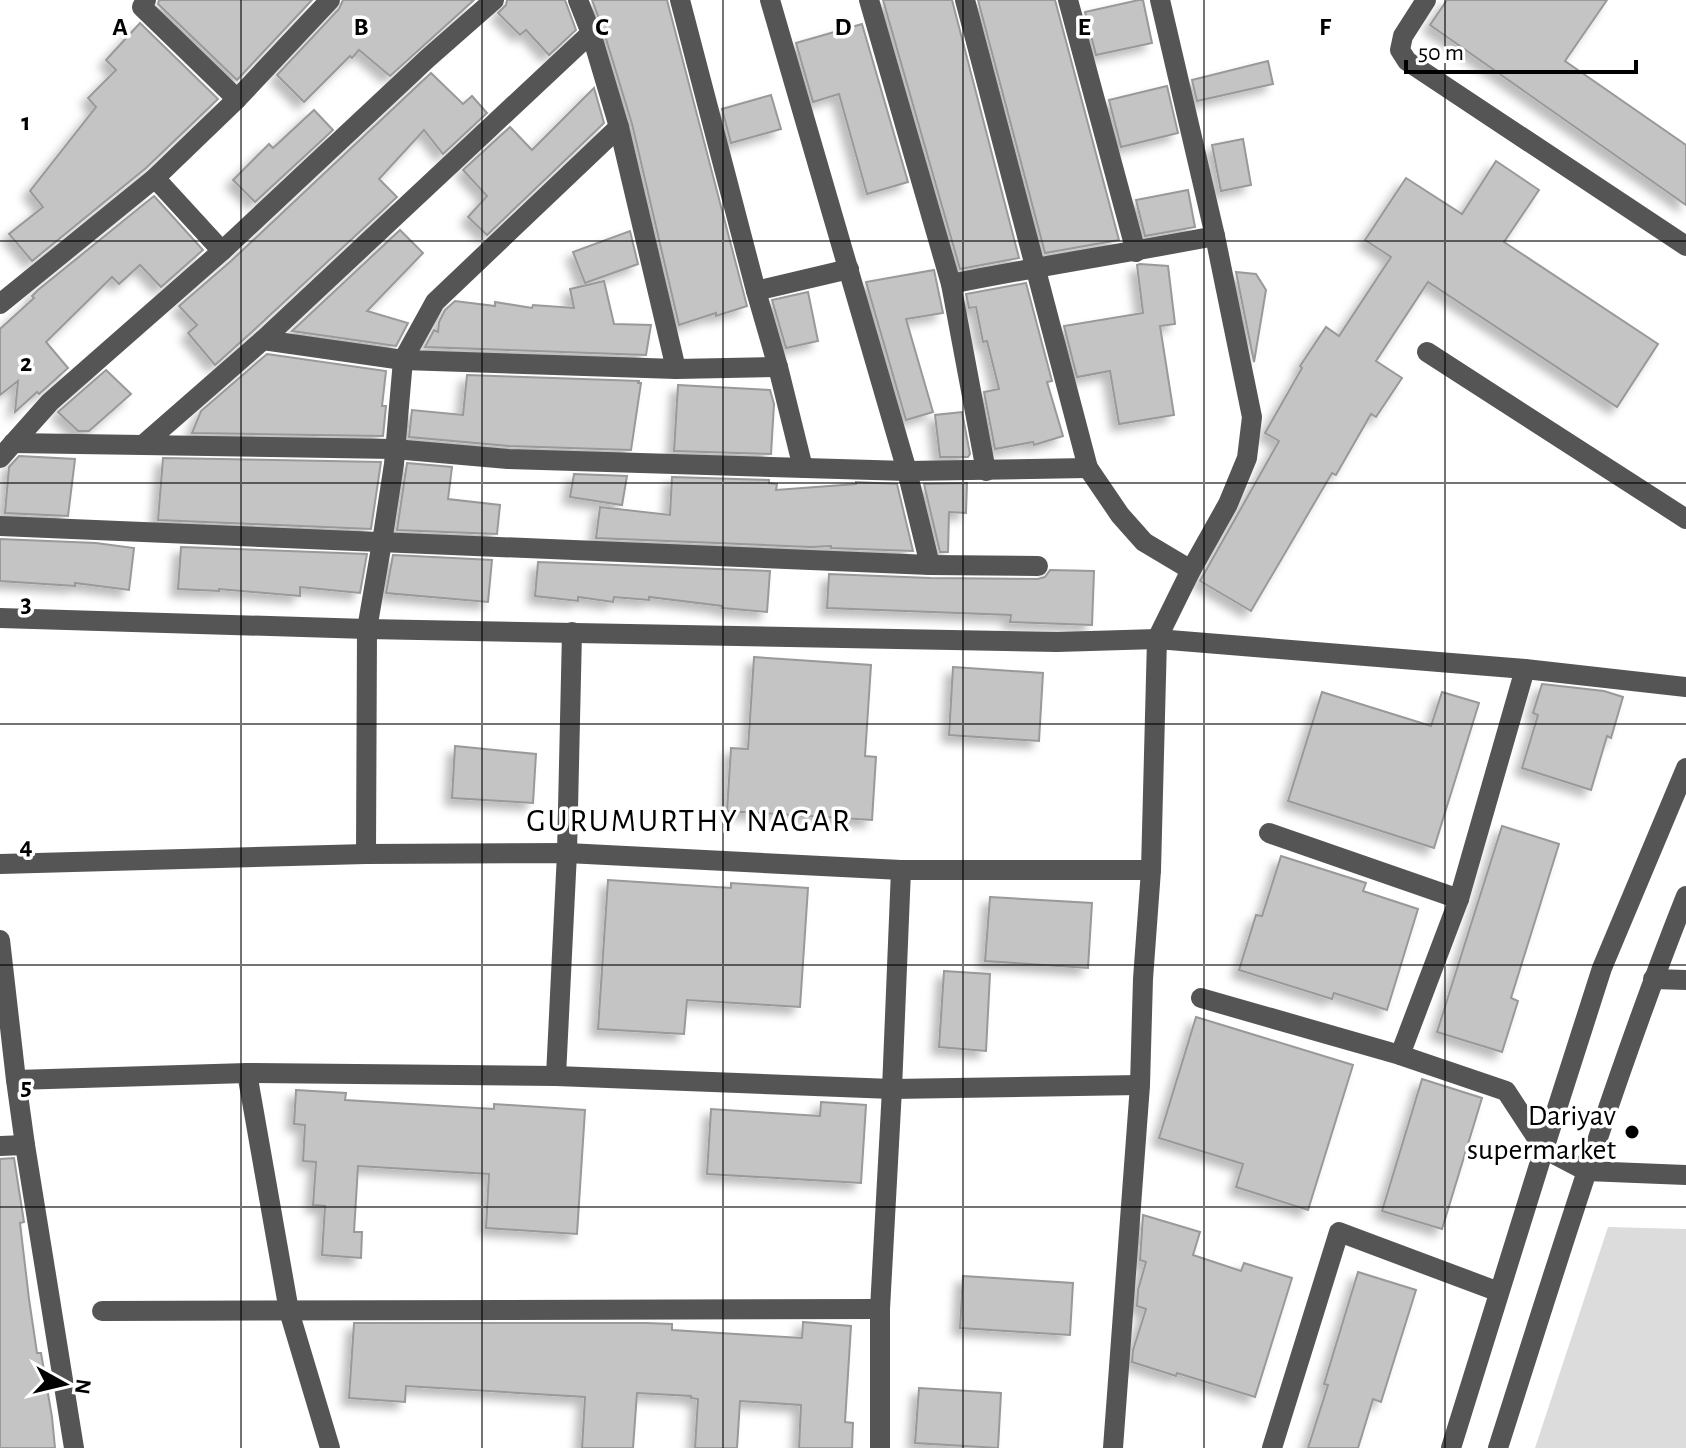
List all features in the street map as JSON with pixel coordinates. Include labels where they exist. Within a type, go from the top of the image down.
[{"type":"street","points":[[146,0],[142,7],[237,99]]},
{"type":"street","points":[[0,304],[155,178],[237,99],[330,0]]},
{"type":"street","points":[[6,450],[50,402],[222,251],[494,0]]},
{"type":"street","points":[[578,0],[619,127],[676,369]]},
{"type":"street","points":[[680,0],[803,468]]},
{"type":"street","points":[[770,0],[907,471],[930,565]]},
{"type":"street","points":[[869,0],[951,284],[986,471]]},
{"type":"street","points":[[965,0],[1088,468],[1120,515],[1144,542],[1191,570]]},
{"type":"street","points":[[1068,0],[1136,252]]},
{"type":"street","points":[[1113,1448],[1140,1085],[1143,979],[1151,870],[1157,639],[1228,504],[1247,458],[1252,417],[1215,236],[1160,0]]},
{"type":"street","points":[[1426,0],[1403,36],[1400,50],[1407,61],[1686,246]]},
{"type":"street","points":[[144,444],[263,340],[591,33]]},
{"type":"street","points":[[366,854],[367,629],[394,464],[403,360],[435,302],[619,127]]},
{"type":"street","points":[[155,178],[222,251]]},
{"type":"street","points":[[951,284],[1215,236]]},
{"type":"street","points":[[756,291],[849,269]]},
{"type":"street","points":[[263,340],[403,360],[676,369],[778,367]]},
{"type":"street","points":[[1427,352],[1686,519]]},
{"type":"street","points":[[6,450],[144,444],[394,449],[508,459],[907,471],[1088,468]]},
{"type":"street","points":[[0,526],[930,565],[1038,566]]},
{"type":"street","points":[[0,618],[367,629],[1057,642],[1157,639],[1525,669],[1686,687]]},
{"type":"street","points":[[556,1076],[567,853],[572,632]]},
{"type":"street","points":[[1400,1055],[1459,899],[1525,669]]},
{"type":"street","points":[[1451,1448],[1602,968],[1686,768]]},
{"type":"street","points":[[1269,833],[1459,899]]},
{"type":"street","points":[[0,864],[366,854],[567,853],[901,870],[1151,870]]},
{"type":"street","points":[[880,1448],[880,1309],[901,870]]},
{"type":"street","points":[[1498,1448],[1586,1171],[1653,979],[1686,896]]},
{"type":"street","points":[[0,940],[4,1009],[74,1448]]},
{"type":"street","points":[[1653,979],[1686,980]]},
{"type":"street","points":[[1201,998],[1400,1055],[1506,1091],[1544,1149],[1586,1171],[1686,1175]]},
{"type":"street","points":[[16,1080],[247,1073],[556,1076],[892,1089],[1140,1085]]},
{"type":"street","points":[[247,1073],[289,1311],[330,1448]]},
{"type":"street","points":[[0,1146],[25,1145]]},
{"type":"street","points":[[1272,1448],[1339,1232],[1499,1292]]},
{"type":"street","points":[[102,1311],[880,1309]]},
{"type":"shaded area","points":[[1608,1227],[1686,1229],[1686,1448],[1535,1448]]},
{"type":"building","points":[[159,0],[312,0],[237,80],[158,4]]},
{"type":"building","points":[[343,0],[474,0],[390,76],[359,50],[304,102],[277,75],[339,9]]},
{"type":"building","points":[[507,0],[565,0],[576,30],[549,55],[526,30],[520,35],[498,13]]},
{"type":"building","points":[[592,0],[667,0],[747,306],[679,325],[632,124]]},
{"type":"building","points":[[883,0],[952,0],[1019,258],[960,269]]},
{"type":"building","points":[[978,0],[1055,0],[1119,240],[1045,253]]},
{"type":"building","points":[[1143,0],[1152,43],[1096,55],[1085,12]]},
{"type":"building","points":[[1447,0],[1607,0],[1565,61],[1686,145],[1686,205],[1430,25]]},
{"type":"building","points":[[140,23],[218,99],[146,168],[32,261],[9,234],[43,207],[30,191],[96,107],[88,98],[116,70],[106,60]]},
{"type":"building","points":[[862,24],[908,182],[867,194],[839,94],[813,102],[796,43]]},
{"type":"building","points":[[1268,61],[1273,84],[1197,101],[1192,80]]},
{"type":"building","points":[[431,73],[463,104],[472,96],[487,113],[443,154],[424,130],[379,179],[397,197],[215,365],[188,333],[197,325],[179,306]]},
{"type":"building","points":[[1167,86],[1178,133],[1121,147],[1109,100]]},
{"type":"building","points":[[594,88],[604,123],[487,235],[468,217],[487,196],[463,170],[510,127],[532,150]]},
{"type":"building","points":[[771,95],[781,129],[731,143],[722,109]]},
{"type":"building","points":[[314,110],[333,130],[255,202],[233,180],[269,144],[273,148]]},
{"type":"building","points":[[1243,139],[1251,185],[1221,191],[1212,145]]},
{"type":"building","points":[[1496,161],[1539,190],[1504,242],[1658,344],[1617,407],[1428,282],[1376,361],[1402,378],[1376,417],[1371,414],[1336,475],[1332,473],[1251,611],[1200,581],[1279,441],[1265,433],[1302,368],[1300,366],[1326,327],[1339,336],[1391,257],[1365,240],[1406,178],[1462,214]]},
{"type":"building","points":[[1188,190],[1195,227],[1145,236],[1136,200]]},
{"type":"building","points":[[154,196],[203,250],[161,287],[140,265],[119,284],[112,277],[46,342],[68,368],[15,412],[18,381],[0,395],[0,329],[34,298],[32,296],[38,290]]},
{"type":"building","points":[[400,230],[423,253],[367,311],[408,323],[396,346],[292,331]]},
{"type":"building","points":[[630,231],[638,264],[585,283],[573,252]]},
{"type":"building","points":[[1137,265],[1168,266],[1175,324],[1160,326],[1174,415],[1119,424],[1110,371],[1077,377],[1064,326],[1143,313]]},
{"type":"building","points":[[934,270],[943,313],[906,319],[933,412],[906,420],[866,282]]},
{"type":"building","points":[[1236,272],[1256,274],[1266,290],[1254,362]]},
{"type":"building","points":[[604,281],[614,324],[651,325],[646,355],[425,347],[434,330],[438,332],[445,310],[455,301],[495,306],[495,302],[532,308],[533,305],[574,308],[570,289]]},
{"type":"building","points":[[1026,283],[1052,381],[1047,382],[1063,436],[1034,445],[1033,442],[995,449],[984,392],[999,389],[987,341],[983,342],[976,307],[969,308],[966,294]]},
{"type":"building","points":[[808,292],[818,341],[786,348],[772,300]]},
{"type":"building","points":[[267,354],[386,371],[383,436],[192,433],[201,411]]},
{"type":"building","points":[[106,370],[131,394],[89,431],[78,431],[58,412]]},
{"type":"building","points":[[467,375],[640,381],[631,450],[509,446],[409,437],[412,410],[463,415]]},
{"type":"building","points":[[678,385],[770,390],[774,404],[771,454],[674,451]]},
{"type":"building","points":[[962,412],[970,454],[968,457],[940,457],[935,415]]},
{"type":"building","points":[[19,456],[75,459],[68,516],[5,513],[9,467]]},
{"type":"building","points":[[163,458],[381,462],[371,529],[158,520]]},
{"type":"building","points":[[407,463],[452,467],[448,499],[500,505],[497,534],[397,530]]},
{"type":"building","points":[[574,474],[627,476],[622,505],[570,497]]},
{"type":"building","points":[[672,477],[769,480],[769,483],[777,484],[776,490],[856,482],[897,484],[913,551],[596,538],[600,507],[670,515]]},
{"type":"building","points":[[967,483],[966,513],[949,512],[948,552],[940,552],[924,484]]},
{"type":"building","points":[[0,539],[96,543],[134,548],[129,590],[75,583],[75,586],[0,581]]},
{"type":"building","points":[[181,547],[367,554],[360,593],[300,587],[300,596],[178,589]]},
{"type":"building","points":[[393,555],[492,560],[488,602],[386,593]]},
{"type":"building","points":[[538,562],[770,571],[767,612],[649,597],[649,600],[614,597],[613,602],[535,596]]},
{"type":"building","points":[[1050,570],[1094,571],[1092,625],[1010,622],[1011,615],[827,608],[829,574],[1038,579],[1045,577]]},
{"type":"building","points":[[754,657],[871,665],[865,756],[876,757],[872,820],[727,811],[731,748],[748,749]]},
{"type":"building","points":[[953,667],[1043,673],[1039,741],[949,735]]},
{"type":"building","points":[[1542,684],[1604,691],[1623,697],[1611,738],[1607,736],[1591,790],[1522,768],[1538,715],[1533,713]]},
{"type":"building","points":[[1322,692],[1431,726],[1442,692],[1479,703],[1434,848],[1288,801]]},
{"type":"building","points":[[455,746],[536,754],[533,803],[452,798]]},
{"type":"building","points":[[1502,826],[1559,844],[1511,998],[1518,1001],[1502,1052],[1437,1032]]},
{"type":"building","points":[[1281,856],[1366,883],[1363,891],[1418,909],[1387,1010],[1334,993],[1332,999],[1239,970],[1256,915],[1262,916]]},
{"type":"building","points":[[608,880],[731,888],[731,883],[808,888],[800,1007],[687,1000],[684,1034],[598,1029]]},
{"type":"building","points":[[990,897],[1092,903],[1088,968],[985,961]]},
{"type":"building","points":[[944,971],[990,974],[986,1051],[939,1047]]},
{"type":"building","points":[[1196,1017],[1353,1065],[1308,1210],[1236,1187],[1243,1164],[1159,1138]]},
{"type":"building","points":[[1422,1079],[1482,1098],[1442,1229],[1382,1211]]},
{"type":"building","points":[[296,1090],[346,1093],[345,1100],[494,1109],[494,1104],[585,1110],[577,1234],[486,1228],[489,1174],[358,1166],[354,1232],[362,1232],[361,1258],[322,1255],[325,1206],[313,1205],[316,1162],[303,1161],[305,1125],[294,1124]]},
{"type":"building","points":[[821,1102],[866,1105],[861,1183],[707,1174],[711,1109],[820,1116]]},
{"type":"building","points":[[14,1158],[24,1222],[20,1223],[29,1299],[37,1353],[41,1353],[55,1448],[0,1448],[0,1159]]},
{"type":"building","points":[[1143,1215],[1200,1232],[1193,1255],[1241,1271],[1244,1263],[1292,1278],[1255,1397],[1132,1362],[1146,1309],[1137,1306],[1146,1262],[1140,1260]]},
{"type":"building","points":[[1358,1272],[1416,1290],[1381,1402],[1373,1399],[1358,1448],[1308,1448],[1328,1385],[1324,1384]]},
{"type":"building","points":[[963,1276],[1073,1283],[1070,1335],[960,1328]]},
{"type":"building","points":[[803,1322],[851,1326],[845,1422],[853,1423],[852,1448],[799,1448],[801,1405],[740,1401],[737,1448],[695,1448],[698,1399],[637,1393],[633,1448],[582,1448],[585,1397],[406,1386],[405,1402],[349,1398],[354,1323],[646,1323],[672,1324],[672,1330],[802,1338]]},
{"type":"building","points":[[919,1388],[1001,1393],[998,1448],[915,1443]]},
{"type":"place","name":"Dariyav supermarket","points":[[1632,1132]]},
{"type":"district","name":"GURUMURTHY NAGAR","points":[[689,820]]}]
